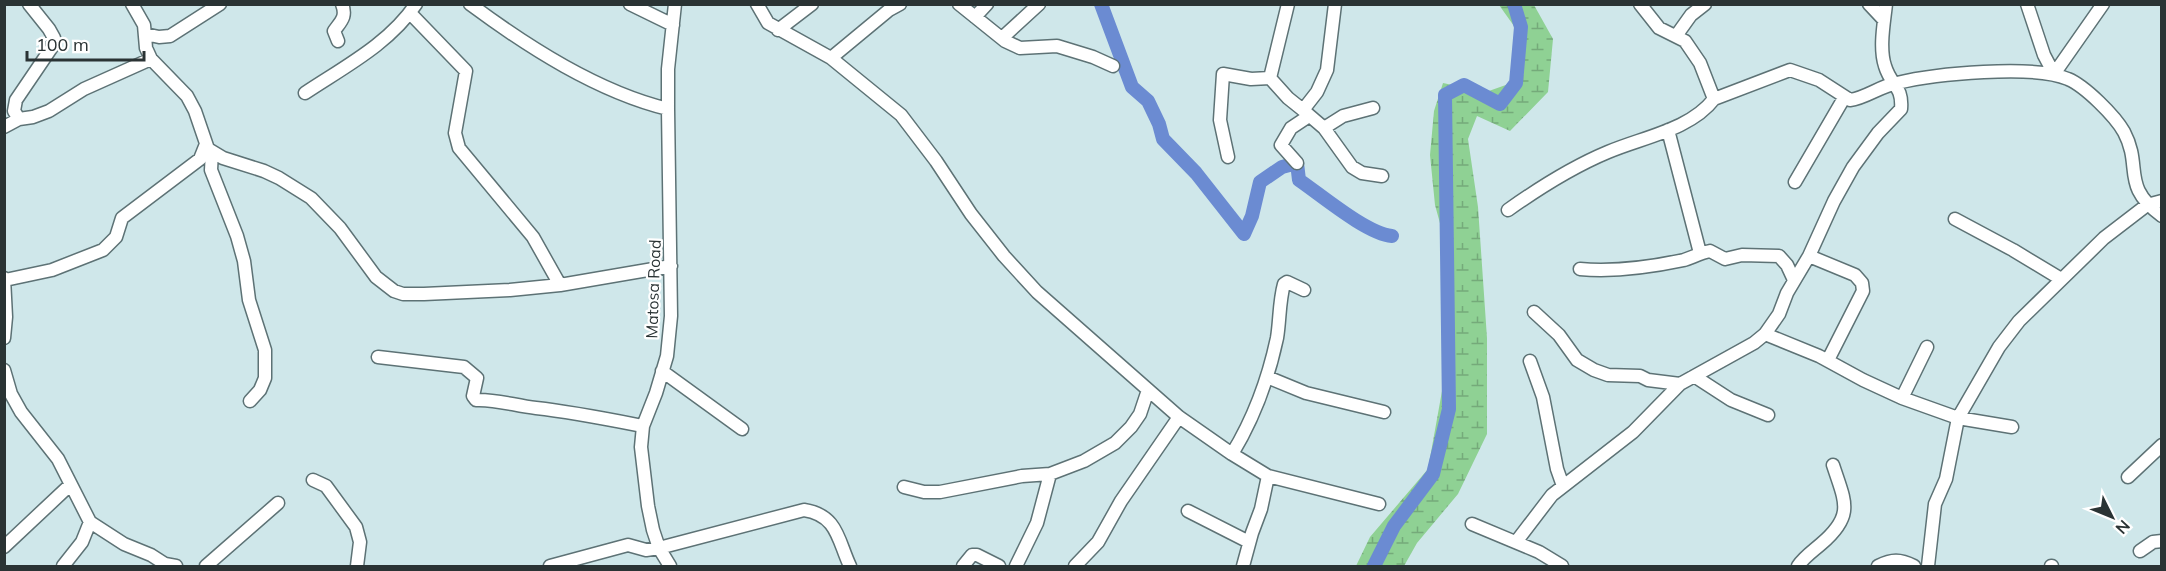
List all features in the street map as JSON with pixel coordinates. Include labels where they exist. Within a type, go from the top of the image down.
[{"type":"street","points":[[10,120],[16,100],[52,46],[54,39],[49,29],[28,4]]},
{"type":"street","points":[[132,4],[140,16],[146,48],[151,59],[187,96],[195,111],[209,148],[211,170],[237,236],[244,261],[249,300],[265,350],[265,378],[260,390],[250,401]]},
{"type":"street","points":[[145,34],[159,37],[170,36],[220,4]]},
{"type":"street","points":[[338,41],[334,31],[344,18],[345,12],[342,4]]},
{"type":"street","points":[[471,4],[499,26],[609,89],[644,103],[668,109]]},
{"type":"street","points":[[630,4],[672,25]]},
{"type":"street","name":"Matosa Road","points":[[670,567],[659,549],[648,506],[641,447],[643,426],[667,356],[671,316],[668,69],[675,4]]},
{"type":"street","points":[[757,4],[768,23],[831,58],[901,115],[936,160],[971,214],[1023,276],[1179,417],[1268,476],[1379,504]]},
{"type":"street","points":[[778,30],[812,4]]},
{"type":"street","points":[[831,58],[889,10],[900,4]]},
{"type":"street","points":[[960,4],[1002,38],[1020,48],[1057,46],[1113,66]]},
{"type":"street","points":[[975,16],[987,4]]},
{"type":"street","points":[[1002,38],[1039,4]]},
{"type":"street","points":[[1270,78],[1288,4]]},
{"type":"street","points":[[1297,163],[1281,145],[1291,128],[1306,113],[1327,70],[1335,4]]},
{"type":"street","points":[[1640,4],[1659,28],[1685,41],[1700,63],[1714,99]]},
{"type":"street","points":[[1676,36],[1691,15],[1705,4]]},
{"type":"street","points":[[1869,4],[1884,20]]},
{"type":"street","points":[[1516,542],[1563,486],[1633,432],[1680,384],[1754,343],[1765,334],[1779,314],[1794,280],[1809,256],[1834,201],[1853,167],[1878,133],[1901,109],[1901,93],[1885,66],[1886,4]]},
{"type":"street","points":[[2027,4],[2044,55],[2054,74]]},
{"type":"street","points":[[2054,74],[2103,4]]},
{"type":"street","points":[[305,93],[385,40],[413,9],[466,71],[455,133],[459,148],[533,237],[560,285]]},
{"type":"street","points":[[10,120],[33,117],[49,111],[84,89],[151,59]]},
{"type":"street","points":[[1508,210],[1569,171],[1606,152],[1668,130],[1708,107],[1714,99],[1790,70],[1819,80],[1844,98],[1854,100],[1893,83],[1957,73],[2014,72],[2054,74],[2070,79],[2082,87],[2118,123],[2125,134],[2136,186],[2147,205],[2162,216]]},
{"type":"street","points":[[1228,157],[1221,120],[1223,74],[1251,80],[1270,78]]},
{"type":"street","points":[[1270,78],[1288,98],[1324,128],[1352,167],[1362,173],[1382,176]]},
{"type":"street","points":[[1795,182],[1844,98]]},
{"type":"street","points":[[1324,128],[1343,116],[1373,108]]},
{"type":"street","points":[[1668,130],[1700,253]]},
{"type":"street","points":[[209,148],[223,158],[279,178],[311,198],[340,228],[376,277],[394,291],[403,294],[510,291],[670,266]]},
{"type":"street","points":[[4,338],[5,279],[52,270],[103,250],[116,237],[122,218],[200,159],[209,148]]},
{"type":"street","points":[[1928,567],[1935,504],[1946,479],[1958,418],[1993,356],[2012,329],[2104,238],[2147,205],[2162,201]]},
{"type":"street","points":[[1955,219],[2061,279]]},
{"type":"street","points":[[1580,269],[1636,268],[1681,260],[1710,251],[1725,259],[1742,255],[1769,254],[1779,256],[1787,265],[1794,280]]},
{"type":"street","points":[[1809,256],[1855,275],[1862,283],[1863,291],[1828,360]]},
{"type":"street","points":[[1232,454],[1255,412],[1267,377],[1277,338],[1284,284],[1287,282],[1304,290]]},
{"type":"street","points":[[1534,312],[1559,335],[1576,360],[1594,370],[1608,375],[1640,376],[1648,380],[1680,384]]},
{"type":"street","points":[[1765,334],[1828,360],[1863,380],[1902,398],[1958,418],[2012,428]]},
{"type":"street","points":[[1902,398],[1927,347]]},
{"type":"street","points":[[378,357],[464,367],[477,378],[473,396],[476,400],[569,411],[643,426]]},
{"type":"street","points":[[1530,362],[1543,397],[1557,469],[1563,486]]},
{"type":"street","points":[[4,370],[11,394],[21,412],[58,459],[90,522],[124,544],[151,555],[168,566]]},
{"type":"street","points":[[662,371],[742,429]]},
{"type":"street","points":[[1694,376],[1731,400],[1768,415]]},
{"type":"street","points":[[1267,377],[1306,393],[1384,412]]},
{"type":"street","points":[[904,487],[924,492],[940,492],[1022,476],[1050,474],[1084,461],[1115,443],[1131,427],[1140,414],[1148,390]]},
{"type":"street","points":[[1075,567],[1098,542],[1121,501],[1179,417]]},
{"type":"street","points":[[2128,477],[2162,446]]},
{"type":"street","points":[[1798,567],[1802,560],[1833,534],[1845,516],[1844,503],[1833,465]]},
{"type":"street","points":[[1016,567],[1037,523],[1050,474]]},
{"type":"street","points":[[1243,567],[1261,509],[1268,476]]},
{"type":"street","points":[[313,480],[326,486],[356,527],[360,542],[357,567]]},
{"type":"street","points":[[4,547],[70,485]]},
{"type":"street","points":[[206,567],[278,503]]},
{"type":"street","points":[[550,567],[628,545],[646,550],[659,549],[804,510],[821,515],[834,526],[850,567]]},
{"type":"street","points":[[1188,510],[1249,542]]},
{"type":"street","points":[[63,567],[82,542],[90,522]]},
{"type":"street","points":[[1472,524],[1539,552],[1562,567]]},
{"type":"street","points":[[2140,551],[2153,542],[2162,541]]},
{"type":"street","points":[[963,567],[972,555],[977,555],[999,567]]},
{"type":"street","points":[[1878,567],[1891,560],[1904,561],[1914,567]]},
{"type":"green space","points":[[1499,5],[1534,5],[1553,39],[1548,92],[1510,131],[1477,116],[1468,139],[1478,207],[1487,338],[1487,434],[1458,494],[1417,543],[1404,566],[1356,566],[1370,537],[1428,469],[1449,352],[1449,256],[1435,205],[1430,155],[1434,111],[1443,83],[1486,92],[1517,81],[1514,26]]},
{"type":"waterway","points":[[1101,4],[1132,87],[1148,101],[1163,139],[1196,173],[1244,234],[1252,216],[1260,182],[1282,167],[1297,163],[1299,180],[1370,229],[1392,236]]},
{"type":"waterway","points":[[1374,566],[1394,526],[1433,474],[1449,409],[1445,95],[1464,85],[1500,104],[1516,83],[1521,27],[1514,4]]}]
